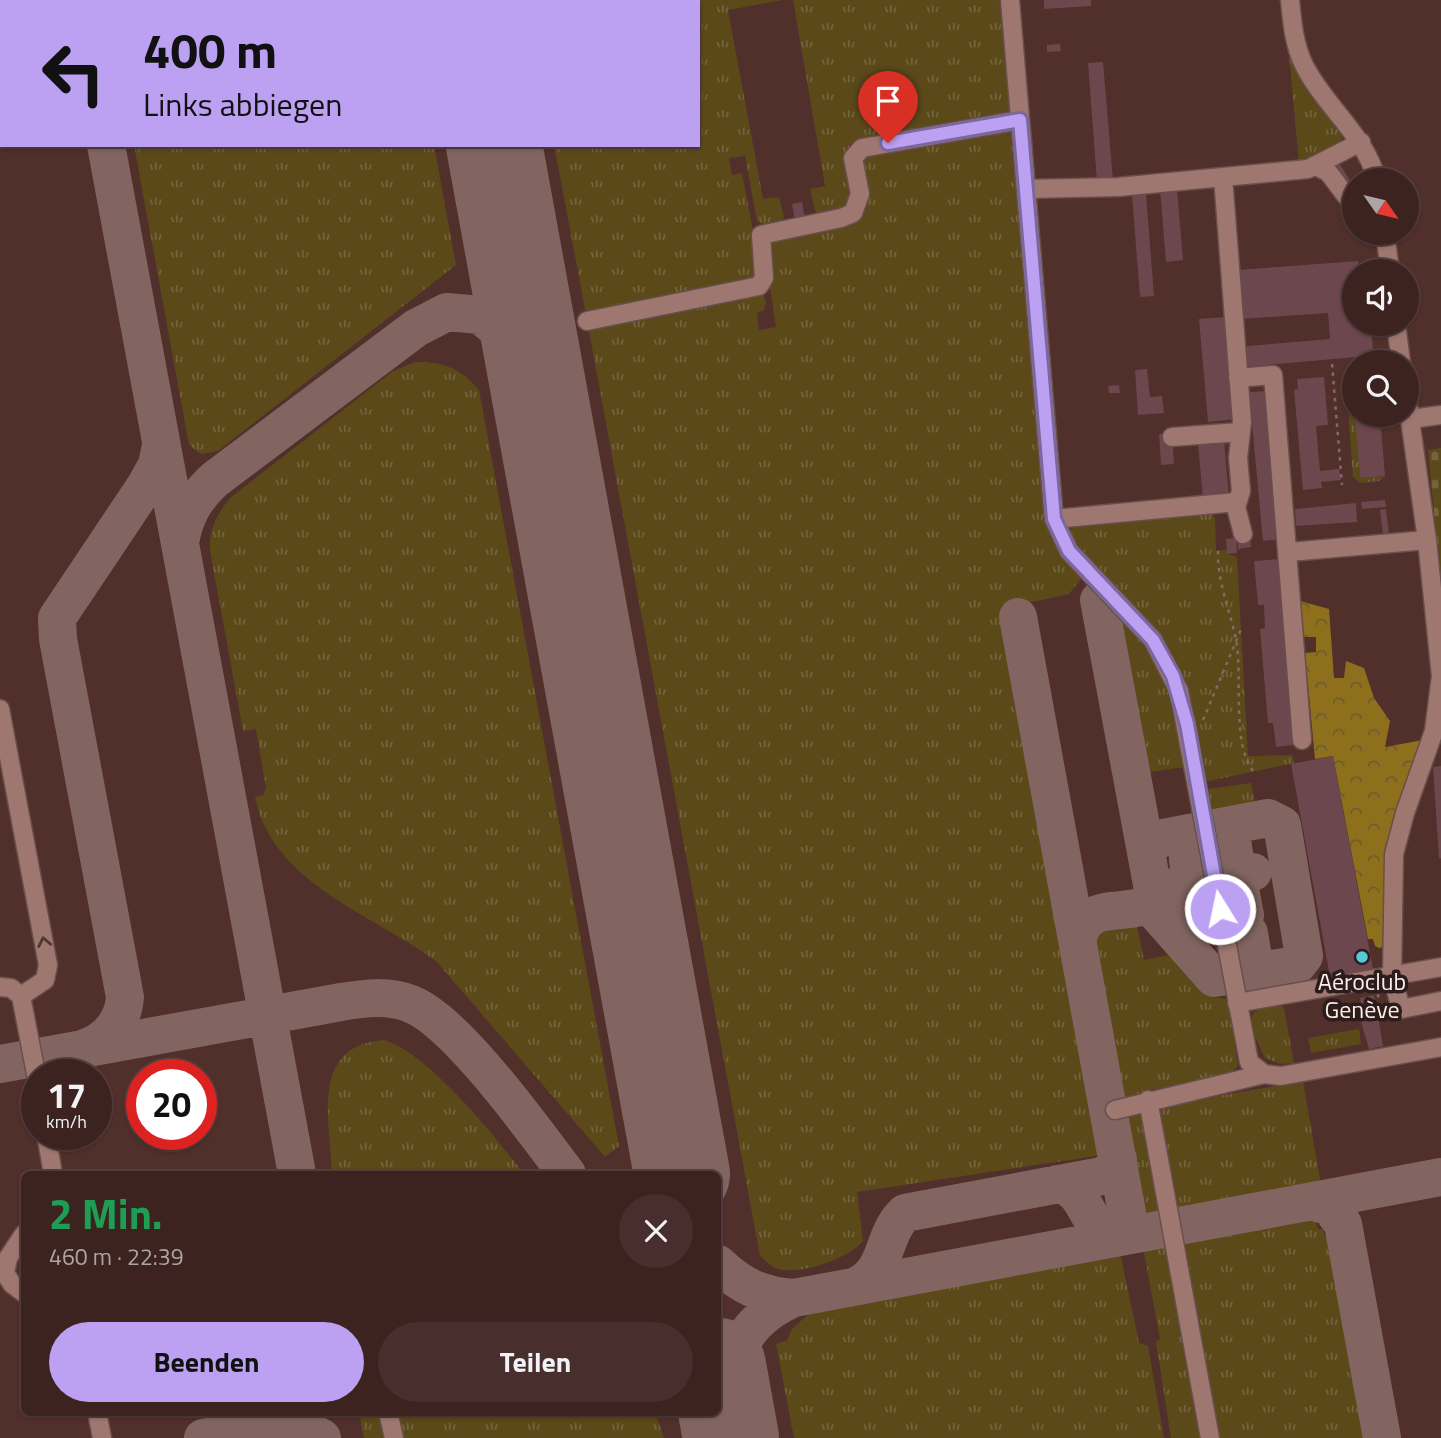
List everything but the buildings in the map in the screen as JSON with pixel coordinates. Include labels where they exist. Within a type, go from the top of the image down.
[{"type":"street","points":[[1010,0],[1054,519],[1069,551],[1146,631],[1173,676],[1187,724],[1249,1062],[1264,1074]]},
{"type":"street","points":[[1290,0],[1297,46],[1304,64],[1361,142],[1372,168]]},
{"type":"street","points":[[587,321],[759,286],[764,278],[761,236],[853,213],[860,194],[853,158],[862,148],[1020,120]]},
{"type":"street","points":[[1026,189],[1118,187],[1316,166],[1361,142]]},
{"type":"street","points":[[1316,166],[1328,172],[1342,190]]},
{"type":"street","points":[[1223,177],[1238,377],[1238,458],[1241,491],[1237,502],[1243,534]]},
{"type":"street","points":[[1238,377],[1273,375],[1302,740]]},
{"type":"street","points":[[1419,418],[1441,415]]},
{"type":"street","points":[[1412,427],[1439,655],[1440,705],[1434,732],[1405,813],[1394,854],[1392,975],[1401,1009],[1441,1001]]},
{"type":"street","points":[[1172,437],[1240,432]]},
{"type":"street","points":[[1054,519],[1237,502]]},
{"type":"street","points":[[1289,552],[1427,540]]},
{"type":"street","points":[[0,709],[48,965],[45,980],[21,996]]},
{"type":"street","points":[[1237,1003],[1441,967]]},
{"type":"street","points":[[0,987],[11,988],[21,996],[33,1059]]},
{"type":"street","points":[[1115,1110],[1264,1074],[1281,1076],[1441,1046]]},
{"type":"street","points":[[1148,1100],[1210,1438]]},
{"type":"street","points":[[49,1150],[52,1171]]},
{"type":"street","points":[[21,1239],[5,1267],[7,1279],[21,1291]]},
{"type":"street","points":[[98,1416],[102,1438]]},
{"type":"street","points":[[388,1416],[394,1438]]},
{"type":"path","points":[[1332,365],[1342,485]]},
{"type":"path","points":[[1218,551],[1219,571],[1236,640],[1244,750],[1254,772]]},
{"type":"path","points":[[1203,720],[1242,627]]},
{"type":"green space","points":[[700,0],[783,0],[728,10],[763,199],[779,197],[784,217],[781,223],[768,228],[757,221],[745,156],[729,158],[732,175],[742,173],[762,278],[586,314],[554,147],[700,147]]},
{"type":"green space","points":[[793,0],[1002,0],[1010,114],[849,145],[856,195],[851,208],[821,216],[815,211],[810,189],[825,186]]},
{"type":"green space","points":[[1288,44],[1344,133],[1337,150],[1299,164]]},
{"type":"green space","points":[[1013,128],[1044,514],[1051,538],[1081,579],[1069,594],[1009,607],[1106,1139],[1105,1151],[1096,1156],[857,1192],[863,1241],[856,1248],[811,1268],[778,1269],[760,1256],[588,326],[762,286],[766,304],[763,311],[757,312],[759,330],[776,327],[764,249],[773,237],[847,224],[862,154]]},
{"type":"green space","points":[[134,147],[434,147],[456,265],[218,451],[201,454],[189,445]]},
{"type":"green space","points":[[415,362],[434,363],[451,368],[466,377],[479,390],[619,1146],[605,1157],[436,961],[328,894],[281,852],[265,827],[255,797],[263,795],[266,788],[256,729],[243,731],[210,551],[214,523],[230,498],[393,371]]},
{"type":"green space","points":[[1349,427],[1357,427],[1360,478],[1385,476],[1379,481],[1360,483],[1353,477]]},
{"type":"green space","points":[[1441,448],[1441,585],[1428,450]]},
{"type":"green space","points":[[1210,513],[1215,518],[1216,550],[1227,550],[1227,554],[1237,557],[1248,756],[1292,755],[1294,763],[1203,781],[1186,696],[1167,648],[1069,536],[1073,525]]},
{"type":"green space","points":[[1105,601],[1139,639],[1162,675],[1176,716],[1185,767],[1142,773],[1138,752],[1130,751]]},
{"type":"green space","points":[[1300,601],[1329,609],[1334,678],[1344,678],[1346,661],[1364,668],[1374,698],[1390,721],[1385,747],[1423,740],[1387,851],[1383,947],[1379,948],[1375,946],[1373,939],[1368,939],[1333,756],[1315,759],[1305,653],[1316,652],[1316,637],[1304,637]]},
{"type":"green space","points":[[1251,783],[1256,809],[1210,816],[1207,789]]},
{"type":"green space","points":[[1128,917],[1136,921],[1144,960],[1179,953],[1212,991],[1212,997],[1228,999],[1238,1066],[1230,1074],[1141,1092],[1138,1097],[1114,1106],[1084,941],[1093,925]]},
{"type":"green space","points":[[1279,1003],[1284,1008],[1294,1063],[1280,1064],[1265,1058],[1250,1027],[1253,1013],[1265,1006]]},
{"type":"green space","points":[[1359,1029],[1361,1044],[1311,1053],[1308,1038]]},
{"type":"green space","points":[[384,1040],[402,1048],[420,1061],[460,1098],[522,1171],[332,1171],[329,1089],[334,1071],[344,1056],[360,1045]]},
{"type":"green space","points":[[1303,1081],[1321,1185],[1181,1211],[1172,1203],[1158,1113],[1166,1105]]},
{"type":"green space","points":[[1137,1109],[1147,1114],[1162,1202],[1158,1214],[1144,1215],[1139,1211],[1117,1115]]},
{"type":"green space","points":[[1294,1219],[1296,1222],[1315,1220],[1318,1229],[1323,1229],[1325,1237],[1332,1237],[1368,1438],[1171,1438],[1156,1342],[1160,1339],[1144,1253],[1148,1247]]},
{"type":"green space","points":[[1120,1252],[1139,1343],[1148,1346],[1164,1438],[794,1438],[776,1344],[787,1340],[792,1329],[813,1310]]},
{"type":"green space","points":[[360,1416],[381,1416],[389,1438],[364,1438]]},
{"type":"green space","points":[[394,1416],[656,1416],[664,1438],[400,1438]]},
{"type":"taxiway","points":[[106,147],[296,1171]]},
{"type":"taxiway","points":[[180,542],[191,508],[214,480],[416,328],[447,312],[480,315],[533,358]]},
{"type":"taxiway","points":[[82,1049],[99,1041],[112,1030],[121,1015],[125,997],[58,639],[57,618],[146,485],[157,465],[161,445]]},
{"type":"taxiway","points":[[1078,939],[1083,925],[1091,917],[1137,908],[1147,903],[1154,895],[1099,600]]},
{"type":"taxiway","points":[[1018,617],[1129,1224],[1127,1232],[1120,1237]]},
{"type":"taxiway","points":[[1143,905],[1151,907],[1214,978],[1297,965],[1304,956],[1282,825],[1268,818],[1158,839],[1149,843],[1147,851]]},
{"type":"taxiway","points":[[1220,827],[1231,834],[1236,866],[1228,877],[1239,884],[1245,915],[1238,925],[1249,933],[1254,964],[1246,974]]},
{"type":"taxiway","points":[[1188,860],[1199,923],[1192,934]]},
{"type":"taxiway","points":[[1154,895],[1159,890],[1253,872]]},
{"type":"taxiway","points":[[0,1064],[350,1001],[394,999],[411,1004],[430,1015],[450,1032],[516,1106],[565,1171]]},
{"type":"taxiway","points":[[858,1285],[875,1271],[892,1231],[905,1213],[1102,1176],[1114,1169],[1118,1159]]},
{"type":"taxiway","points":[[722,1390],[740,1346],[755,1324],[778,1306],[794,1298],[1441,1177]]},
{"type":"taxiway","points":[[1057,1184],[1074,1192],[1095,1225],[1110,1238]]},
{"type":"taxiway","points":[[1315,1202],[1330,1207],[1343,1224],[1382,1438]]},
{"type":"taxiway","points":[[721,1266],[753,1288],[772,1295],[794,1298]]},
{"type":"taxiway","points":[[293,1416],[280,1423],[300,1426],[322,1438]]},
{"type":"taxiway","points":[[703,1416],[712,1438]]},
{"type":"taxiway","points":[[203,1438],[280,1423]]},
{"type":"runway","points":[[494,147],[681,1171]]},
{"type":"runway","points":[[721,1383],[731,1438]]},
{"type":"place","name":"Aéroclub Genève","points":[[1362,957]]},
{"type":"route","points":[[888,143],[1020,120],[1054,519],[1069,551],[1138,622],[1168,663],[1179,691],[1187,724],[1220,909]]}]
